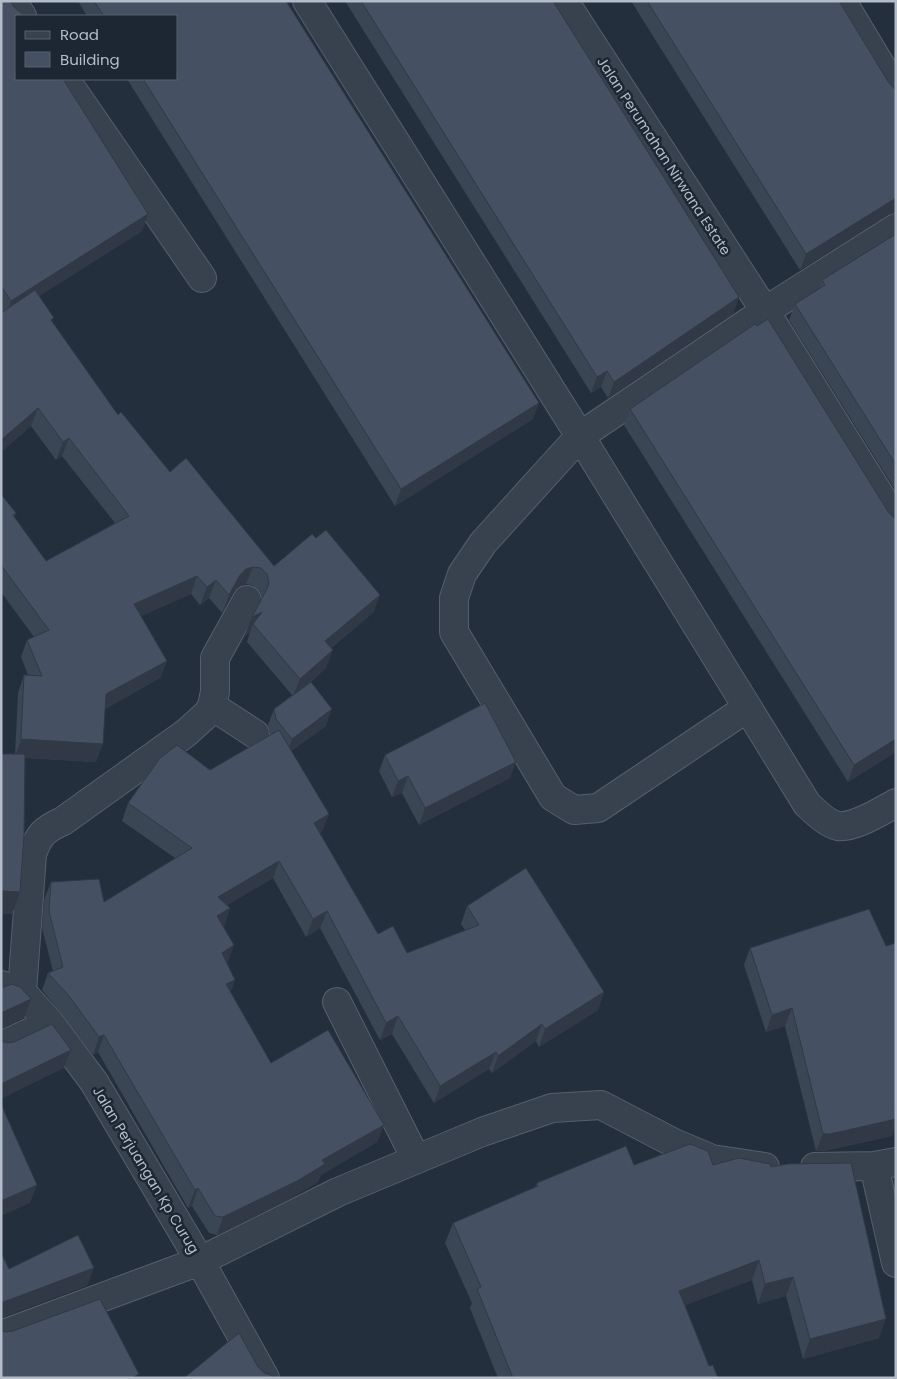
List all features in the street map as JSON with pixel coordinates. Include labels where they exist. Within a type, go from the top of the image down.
[{"type":"street","points":[[12,1],[21,15]]},
{"type":"street","points":[[307,1],[580,436],[807,804],[821,817],[838,826],[860,822],[896,803]]},
{"type":"street","name":"Jalan Perumahan Nirwana Estate","points":[[564,1],[765,311],[896,521]]},
{"type":"street","points":[[842,1],[896,91]]},
{"type":"street","points":[[66,80],[202,278]]},
{"type":"street","points":[[748,708],[598,808],[574,810],[554,797],[454,632],[454,598],[462,574],[483,543],[580,436],[765,311],[896,228]]},
{"type":"street","points":[[12,988],[32,854],[38,838],[47,828],[62,821],[186,733],[208,713],[212,706],[215,692],[215,658],[247,600]]},
{"type":"street","points":[[212,706],[256,734]]},
{"type":"street","name":"Jalan Perjuangan Kp Curug","points":[[12,988],[50,1023],[94,1082],[200,1261],[265,1378]]},
{"type":"street","points":[[337,1002],[416,1159]]},
{"type":"street","points":[[1,1046],[50,1023]]},
{"type":"street","points":[[1,1335],[200,1261],[338,1192],[482,1132],[552,1108],[601,1105],[674,1143],[712,1159],[767,1168],[885,1164],[896,1262]]},
{"type":"building","points":[[1,1],[10,1],[24,15],[15,15],[15,80],[64,80],[148,214],[11,301],[1,286]]},
{"type":"building","points":[[94,1],[286,1],[539,403],[401,489],[144,80],[178,80],[178,15],[103,15]]},
{"type":"building","points":[[361,1],[553,1],[739,297],[614,382],[607,371],[597,377]]},
{"type":"building","points":[[647,1],[839,1],[889,83],[896,91],[896,198],[806,254]]},
{"type":"building","points":[[896,234],[896,465],[795,304],[825,285],[822,280]]},
{"type":"building","points":[[35,290],[54,318],[51,320],[118,415],[121,412],[170,472],[186,458],[274,566],[312,534],[316,538],[326,530],[380,595],[325,641],[333,650],[300,679],[253,624],[262,612],[252,617],[269,582],[267,574],[261,568],[253,567],[246,569],[240,575],[229,595],[216,580],[207,587],[197,576],[134,604],[167,661],[106,694],[103,744],[21,739],[24,675],[42,676],[27,640],[49,630],[1,565],[1,494],[16,513],[13,515],[46,561],[129,516],[69,438],[63,442],[38,408],[1,440],[1,313]]},
{"type":"building","points":[[768,319],[889,513],[896,519],[896,739],[854,765],[630,409],[755,324],[757,326]]},
{"type":"building","points":[[311,682],[332,709],[292,739],[276,719],[274,709]]},
{"type":"building","points":[[485,703],[516,762],[425,808],[408,776],[398,781],[385,755]]},
{"type":"building","points":[[279,730],[329,814],[314,823],[378,934],[393,926],[407,953],[479,925],[467,906],[526,868],[604,992],[545,1029],[542,1024],[498,1056],[496,1052],[440,1086],[398,1016],[386,1023],[327,911],[313,919],[279,861],[218,897],[230,908],[217,916],[234,945],[222,953],[235,980],[226,984],[271,1063],[328,1030],[384,1125],[322,1160],[325,1164],[297,1181],[223,1217],[215,1216],[198,1188],[195,1190],[104,1035],[99,1037],[69,996],[48,973],[63,967],[49,911],[51,882],[99,879],[104,902],[192,848],[128,803],[160,758],[177,745],[210,770]]},
{"type":"building","points":[[1,754],[25,754],[24,835],[20,892],[1,891]]},
{"type":"building","points":[[869,909],[886,946],[896,943],[896,1119],[823,1134],[792,1008],[772,1015],[750,948]]},
{"type":"building","points":[[12,984],[20,987],[31,999],[1,1013],[1,988]]},
{"type":"building","points":[[52,1024],[71,1050],[1,1084],[1,1041],[7,1043],[14,1042]]},
{"type":"building","points":[[1,1104],[37,1185],[1,1201]]},
{"type":"building","points":[[690,1144],[708,1151],[713,1165],[739,1158],[770,1164],[771,1167],[788,1164],[851,1163],[886,1319],[810,1339],[793,1277],[765,1284],[759,1260],[679,1291],[709,1366],[713,1365],[718,1378],[513,1378],[477,1289],[481,1287],[453,1223],[538,1186],[537,1183],[626,1146],[634,1165]]},
{"type":"building","points":[[78,1235],[94,1268],[1,1303],[1,1253],[9,1269]]},
{"type":"building","points":[[100,1299],[139,1374],[132,1378],[1,1378],[1,1330],[5,1332],[13,1331]]},
{"type":"building","points":[[239,1333],[258,1367],[273,1378],[184,1378]]}]
